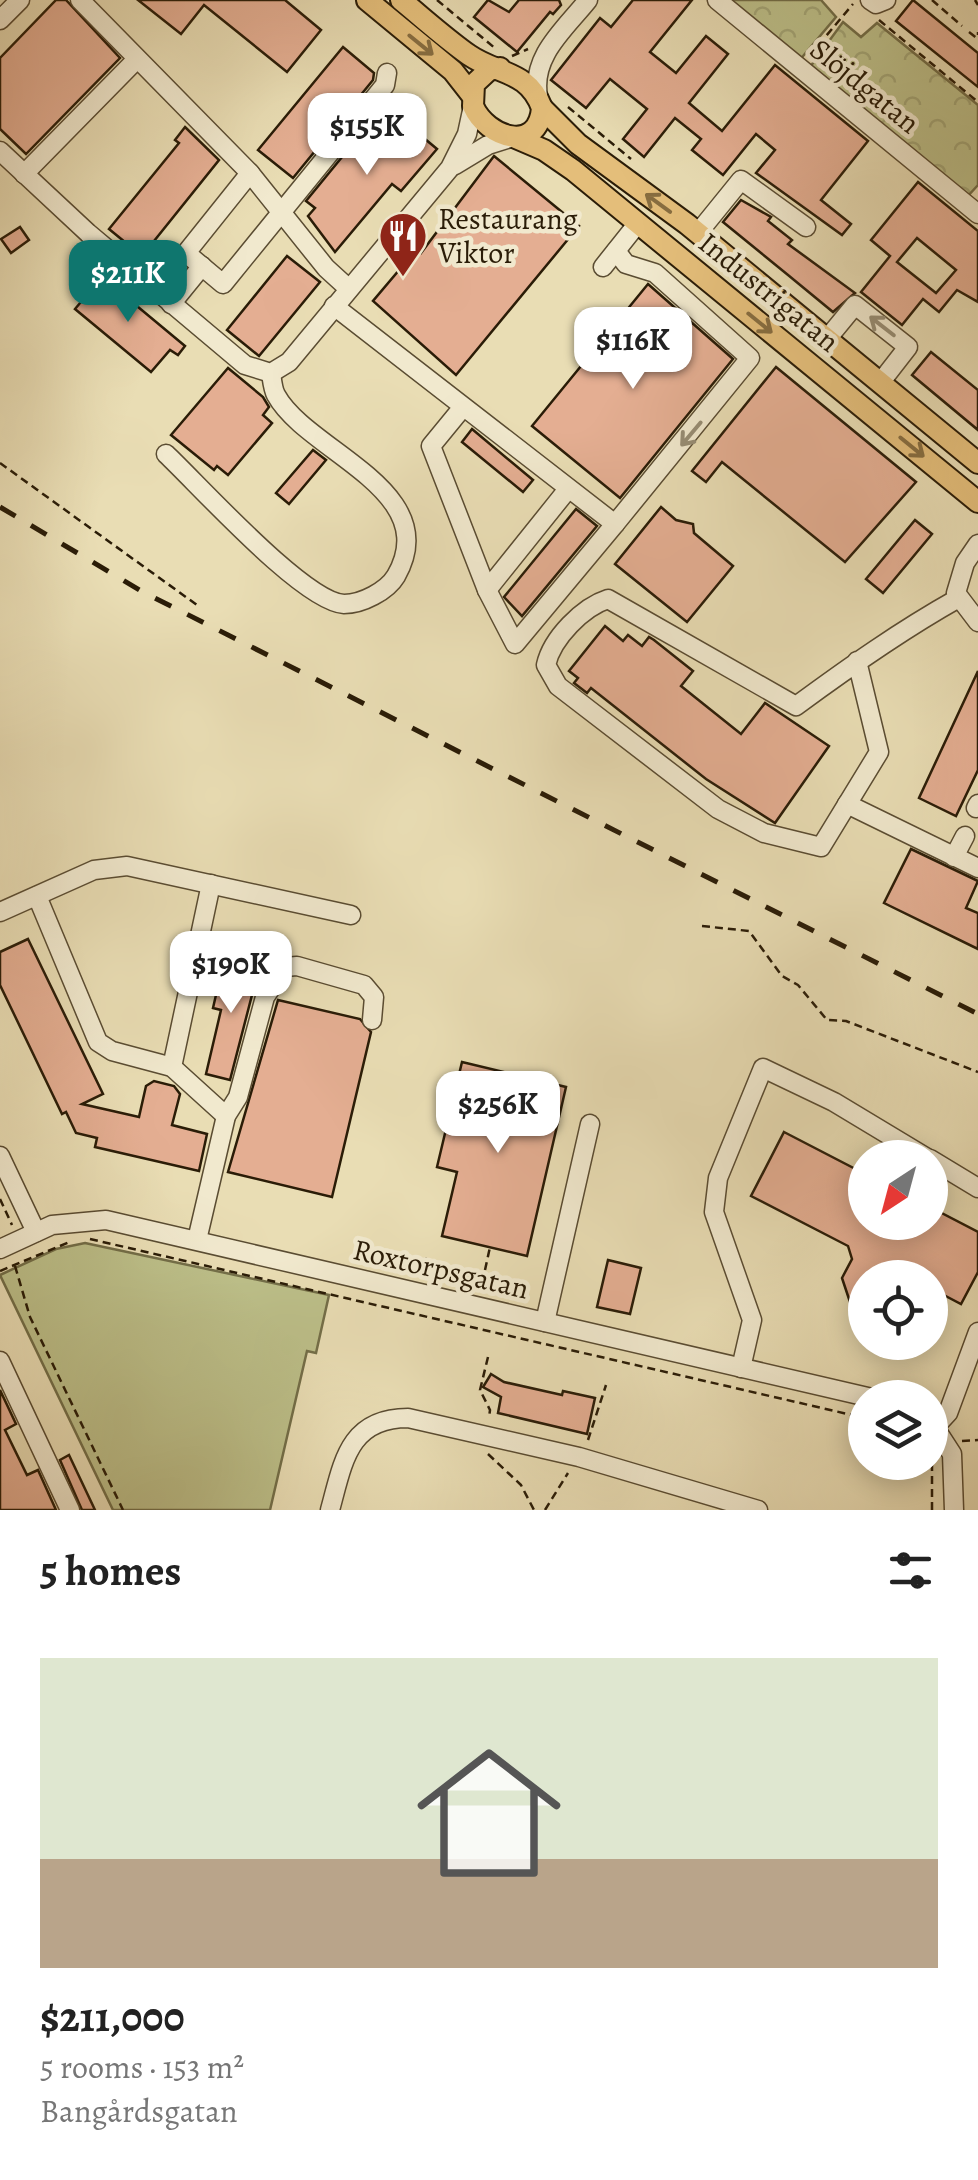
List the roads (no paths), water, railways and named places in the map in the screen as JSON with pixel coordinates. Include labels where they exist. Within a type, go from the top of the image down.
[{"type":"main road","points":[[367,0],[444,63],[487,126],[513,138],[534,130],[540,102],[503,69],[470,56],[418,8],[401,0]]},
{"type":"main road","points":[[472,100],[482,75],[503,69]]},
{"type":"main road","name":"Industrigatan","points":[[540,102],[578,144],[698,233],[978,463]]},
{"type":"main road","name":"Industrigatan","points":[[513,138],[554,156],[978,502]]},
{"type":"street","points":[[0,20],[20,0]]},
{"type":"street","points":[[80,0],[250,173],[326,268],[350,289]]},
{"type":"street","points":[[540,102],[535,80],[541,58],[588,0]]},
{"type":"street","name":"Slöjdgatan","points":[[717,0],[978,214]]},
{"type":"street","points":[[874,9],[886,0]]},
{"type":"street","points":[[503,69],[541,58]]},
{"type":"street","points":[[24,174],[137,59]]},
{"type":"street","points":[[250,173],[186,253],[223,284],[385,85],[387,73]]},
{"type":"street","points":[[271,373],[288,362],[450,168],[467,134],[472,100]]},
{"type":"street","points":[[450,168],[476,151],[513,138]]},
{"type":"street","points":[[0,150],[171,304],[244,364],[271,373]]},
{"type":"street","points":[[698,233],[742,180],[806,227]]},
{"type":"street","points":[[603,267],[638,224]]},
{"type":"street","points":[[463,406],[431,446],[486,590],[516,644],[750,358],[655,272],[626,264],[616,251]]},
{"type":"street","points":[[171,304],[202,266]]},
{"type":"street","points":[[827,340],[855,305],[908,347],[880,382]]},
{"type":"street","points":[[334,306],[615,524]]},
{"type":"street","points":[[166,454],[282,566],[328,602],[349,604],[369,598],[392,582],[402,563],[406,539],[400,515],[361,470],[276,396],[271,373]]},
{"type":"street","points":[[486,590],[568,489]]},
{"type":"street","points":[[978,544],[960,575],[957,599],[978,622]]},
{"type":"street","points":[[857,661],[879,752],[821,847],[764,833],[718,809],[558,686],[546,666],[549,654],[589,606],[608,599],[796,706],[857,661],[957,599]]},
{"type":"street","points":[[847,804],[978,868]]},
{"type":"street","points":[[954,857],[965,836]]},
{"type":"street","points":[[0,912],[112,866],[351,914]]},
{"type":"street","points":[[172,1066],[211,884]]},
{"type":"street","points":[[37,896],[98,1042],[112,1052],[172,1066],[226,1116]]},
{"type":"street","points":[[197,1240],[226,1116],[238,1097],[265,997],[285,967],[364,986],[374,997],[372,1020]]},
{"type":"street","points":[[741,1368],[752,1320],[714,1212],[718,1178],[763,1068],[834,1102],[898,1140]]},
{"type":"street","points":[[546,1322],[590,1124]]},
{"type":"street","points":[[0,1156],[36,1232]]},
{"type":"street","points":[[948,1170],[978,1188]]},
{"type":"street","name":"Roxtorpsgatan","points":[[0,1249],[66,1222],[106,1220],[848,1393]]},
{"type":"street","points":[[948,1413],[978,1332]]},
{"type":"street","points":[[0,1362],[70,1510]]},
{"type":"street","points":[[330,1510],[346,1451],[362,1432],[386,1418],[408,1418],[579,1457],[758,1510]]},
{"type":"street","points":[[948,1447],[952,1454],[954,1510]]},
{"type":"railway","points":[[0,507],[143,592],[978,1014]]},
{"type":"place","name":"Restaurang Viktor","points":[[403,278]]}]
